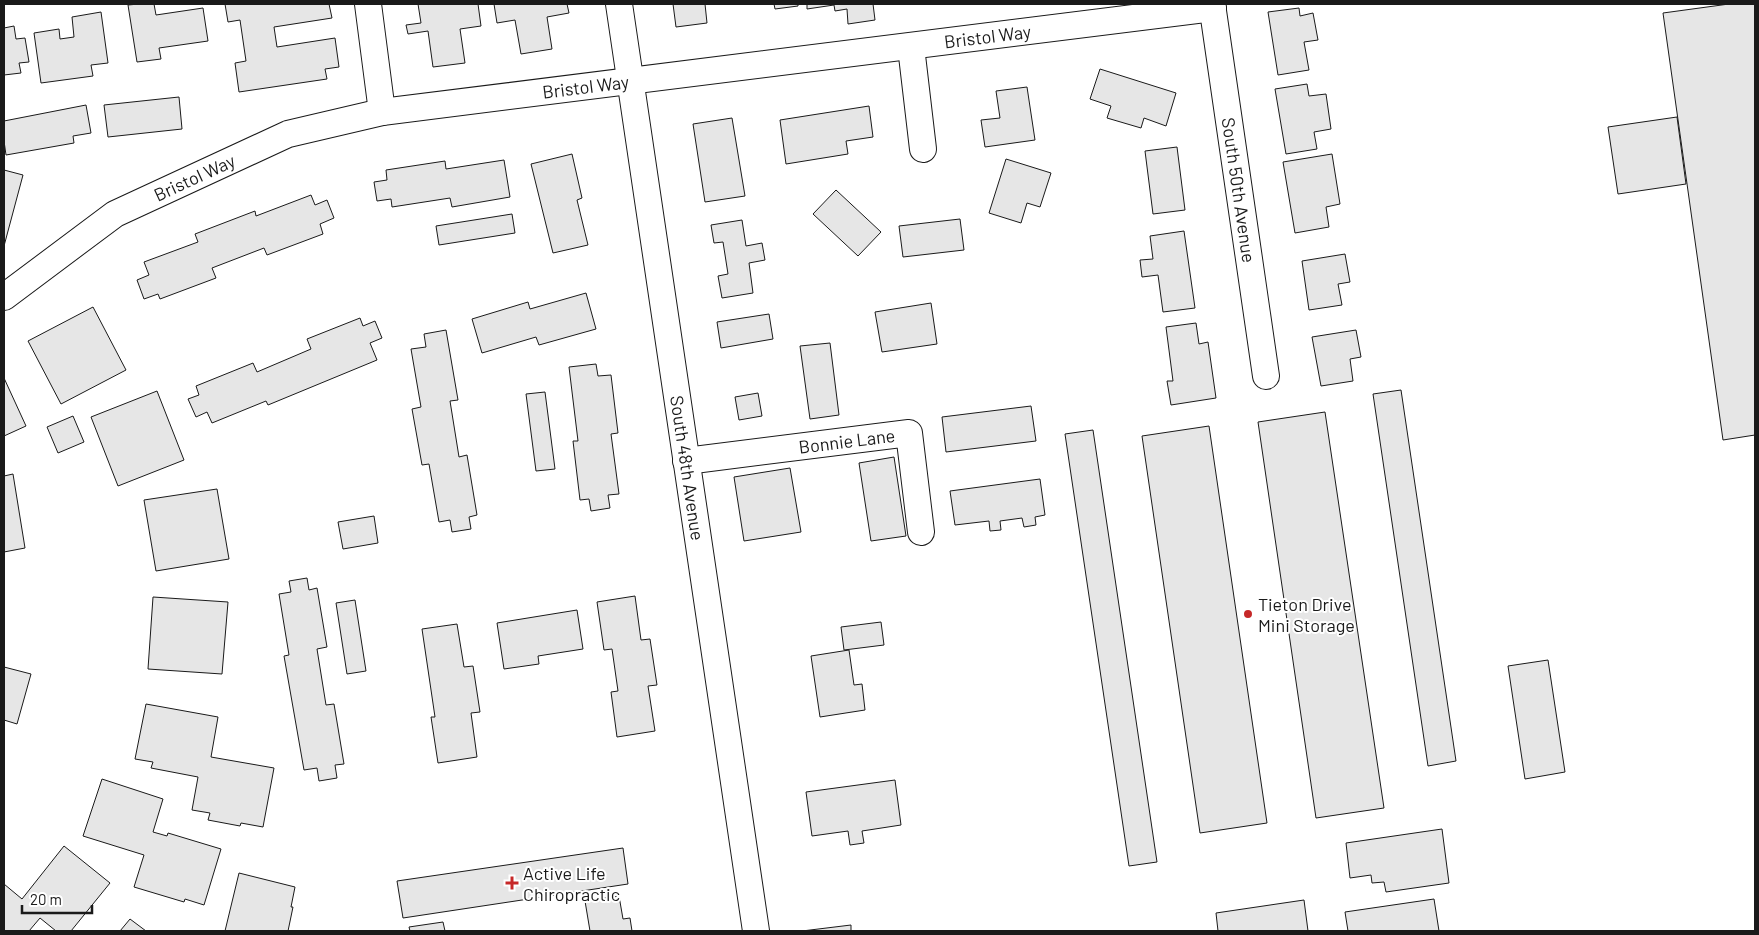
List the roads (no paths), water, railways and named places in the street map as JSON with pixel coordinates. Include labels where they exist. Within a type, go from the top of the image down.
[{"type":"street","points":[[368,4],[382,112]]},
{"type":"street","name":"South 48th Avenue","points":[[618,4],[756,931]]},
{"type":"street","name":"Bristol Way","points":[[4,297],[115,214],[288,134],[382,112],[911,47],[1212,6]]},
{"type":"street","name":"South 50th Avenue","points":[[1212,6],[1266,376]]},
{"type":"street","points":[[911,47],[923,149]]},
{"type":"street","name":"Bonnie Lane","points":[[686,461],[909,433],[921,532]]},
{"type":"place","name":"Tieton Drive Mini Storage","points":[[1248,614]]},
{"type":"place","name":"Active Life Chiropractic","points":[[512,883]]}]
